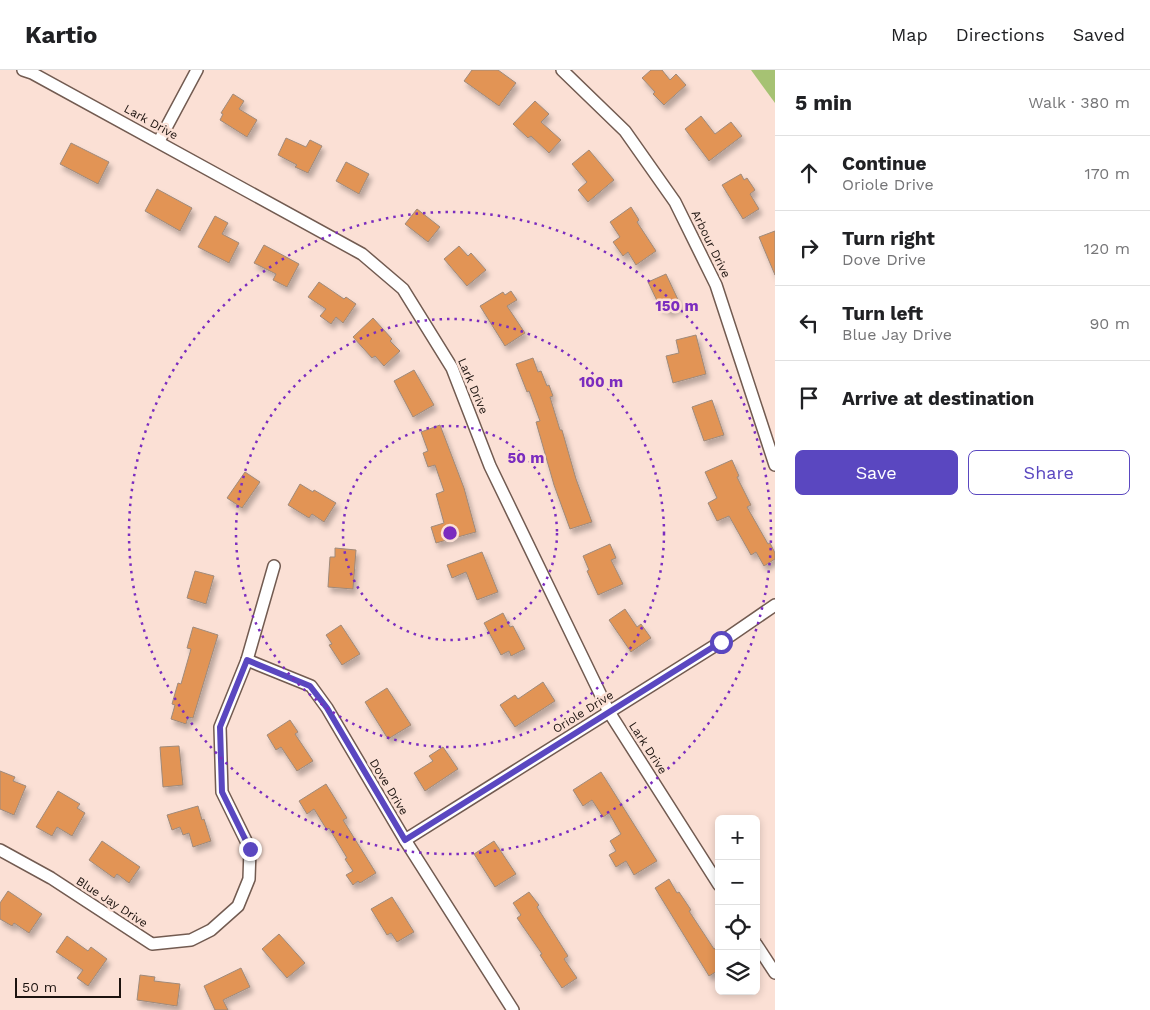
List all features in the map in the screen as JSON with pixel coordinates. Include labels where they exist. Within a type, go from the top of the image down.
[{"type":"street","name":"Lark Drive","points":[[22,70],[32,73],[159,141],[362,254],[403,289],[452,368],[490,466],[608,712],[715,879]]},
{"type":"street","points":[[159,141],[197,70]]},
{"type":"street","name":"Arbour Drive","points":[[562,70],[626,131],[675,202],[716,285],[775,465]]},
{"type":"street","name":"Blue Jay Drive","points":[[0,850],[51,878],[152,944],[191,940],[211,930],[238,906],[249,879],[250,849],[222,792],[220,727],[247,660],[274,566]]},
{"type":"street","name":"Oriole Drive","points":[[405,840],[727,638],[775,605]]},
{"type":"street","name":"Dove Drive","points":[[247,660],[310,686],[327,708],[405,840],[513,1010]]},
{"type":"street","points":[[760,950],[775,973]]},
{"type":"green space","points":[[751,70],[775,70],[775,103]]},
{"type":"building","points":[[472,70],[498,70],[516,83],[499,106],[464,81]]},
{"type":"building","points":[[651,70],[662,70],[670,80],[676,74],[686,85],[664,105],[653,94],[655,92],[642,78]]},
{"type":"building","points":[[233,94],[244,101],[239,109],[257,120],[247,137],[220,120],[223,114],[221,113]]},
{"type":"building","points":[[535,101],[549,114],[541,122],[561,140],[549,153],[531,136],[528,138],[513,124]]},
{"type":"building","points":[[701,116],[715,134],[731,122],[742,136],[709,161],[685,129]]},
{"type":"building","points":[[286,138],[306,147],[310,140],[322,146],[308,173],[295,167],[297,165],[278,155]]},
{"type":"building","points":[[71,143],[109,162],[98,184],[60,164]]},
{"type":"building","points":[[589,150],[614,180],[588,202],[578,190],[587,182],[572,164]]},
{"type":"building","points":[[346,162],[369,174],[359,194],[336,181]]},
{"type":"building","points":[[741,174],[744,180],[747,178],[755,190],[750,194],[759,209],[743,219],[722,185]]},
{"type":"building","points":[[157,189],[192,208],[180,231],[145,211]]},
{"type":"building","points":[[631,207],[639,220],[637,222],[656,251],[636,265],[628,252],[623,256],[613,242],[620,237],[610,222]]},
{"type":"building","points":[[417,209],[440,227],[428,242],[405,224]]},
{"type":"building","points":[[215,216],[228,223],[222,234],[239,243],[229,263],[198,247]]},
{"type":"building","points":[[775,231],[775,275],[759,237]]},
{"type":"building","points":[[264,245],[299,264],[287,287],[273,280],[276,274],[254,263]]},
{"type":"building","points":[[459,246],[468,256],[471,253],[486,270],[467,286],[444,259]]},
{"type":"building","points":[[666,274],[681,306],[668,312],[666,307],[661,309],[648,282]]},
{"type":"building","points":[[319,282],[344,299],[346,297],[356,304],[343,323],[336,317],[331,324],[320,316],[326,309],[308,297]]},
{"type":"building","points":[[511,291],[517,300],[507,306],[525,333],[505,346],[480,306],[503,292],[505,295]]},
{"type":"building","points":[[373,318],[400,351],[384,366],[375,356],[372,358],[353,337]]},
{"type":"building","points":[[696,335],[706,374],[673,383],[666,356],[679,353],[676,340]]},
{"type":"building","points":[[533,358],[538,372],[541,371],[553,396],[550,397],[560,430],[562,430],[576,479],[592,522],[570,529],[554,485],[536,422],[540,421],[529,391],[527,392],[516,364]]},
{"type":"building","points":[[414,370],[434,405],[413,417],[394,381]]},
{"type":"building","points":[[712,400],[724,435],[704,441],[692,407]]},
{"type":"building","points":[[440,425],[464,488],[476,532],[436,543],[431,527],[444,523],[436,494],[444,491],[435,465],[428,467],[423,453],[428,451],[421,432]]},
{"type":"building","points":[[732,460],[739,476],[737,477],[751,505],[747,507],[775,553],[775,559],[764,566],[756,552],[751,555],[729,516],[717,521],[708,503],[717,498],[705,472]]},
{"type":"building","points":[[245,472],[260,482],[242,508],[227,498]]},
{"type":"building","points":[[300,484],[336,503],[324,522],[312,514],[309,518],[288,505]]},
{"type":"building","points":[[610,544],[616,558],[611,560],[623,584],[598,595],[587,571],[589,570],[583,556]]},
{"type":"building","points":[[335,548],[356,550],[353,589],[328,587],[330,557],[335,557]]},
{"type":"building","points":[[482,552],[498,592],[477,600],[466,572],[452,578],[447,565]]},
{"type":"building","points":[[195,571],[214,576],[206,604],[187,598]]},
{"type":"building","points":[[625,609],[637,627],[641,624],[651,638],[631,652],[609,620]]},
{"type":"building","points":[[503,613],[510,627],[513,626],[525,649],[511,656],[509,651],[501,655],[484,623]]},
{"type":"building","points":[[341,625],[360,654],[342,665],[329,645],[332,644],[326,635]]},
{"type":"building","points":[[193,627],[218,635],[193,718],[188,717],[186,724],[171,719],[175,705],[172,704],[178,683],[181,684],[191,649],[187,648]]},
{"type":"building","points":[[543,682],[555,701],[515,727],[500,705],[515,695],[518,699]]},
{"type":"building","points":[[387,688],[411,725],[388,739],[365,702]]},
{"type":"building","points":[[290,720],[298,732],[295,734],[313,761],[297,771],[281,747],[276,750],[267,735]]},
{"type":"building","points":[[179,746],[183,785],[163,787],[160,747]]},
{"type":"building","points":[[443,747],[458,769],[425,791],[414,773],[433,761],[429,756]]},
{"type":"building","points":[[0,771],[15,777],[13,781],[26,786],[14,815],[0,809]]},
{"type":"building","points":[[601,772],[657,861],[634,875],[626,861],[616,867],[609,855],[616,851],[610,841],[621,834],[609,813],[603,817],[592,800],[583,806],[573,790]]},
{"type":"building","points":[[326,784],[347,818],[343,820],[376,873],[360,883],[358,881],[353,885],[346,875],[353,871],[329,828],[327,830],[314,809],[307,814],[299,801]]},
{"type":"building","points":[[58,791],[80,804],[77,808],[85,813],[72,836],[57,827],[52,836],[36,827]]},
{"type":"building","points":[[198,806],[211,841],[193,847],[189,833],[183,835],[180,827],[172,830],[167,815]]},
{"type":"building","points":[[102,841],[140,867],[129,883],[117,874],[114,878],[89,860]]},
{"type":"building","points":[[494,841],[516,874],[495,887],[474,854]]},
{"type":"building","points":[[669,879],[677,893],[679,892],[691,910],[689,911],[715,948],[715,972],[709,976],[655,888]]},
{"type":"building","points":[[8,891],[42,914],[29,933],[14,923],[12,926],[0,919],[0,903]]},
{"type":"building","points":[[529,892],[539,905],[537,907],[568,956],[564,959],[577,978],[562,988],[540,955],[542,954],[517,918],[521,915],[513,903]]},
{"type":"building","points":[[392,897],[414,932],[397,942],[391,933],[387,935],[371,909]]},
{"type":"building","points":[[279,934],[305,963],[287,978],[262,949]]},
{"type":"building","points":[[67,936],[88,951],[91,947],[107,959],[88,986],[77,978],[83,970],[56,952]]},
{"type":"building","points":[[241,968],[250,987],[223,1000],[228,1010],[215,1010],[204,986]]},
{"type":"building","points":[[140,975],[155,977],[154,981],[180,984],[177,1006],[137,1000]]},
{"type":"route","points":[[250,849],[222,792],[220,727],[247,660],[310,686],[327,708],[405,840],[721,642]]}]
